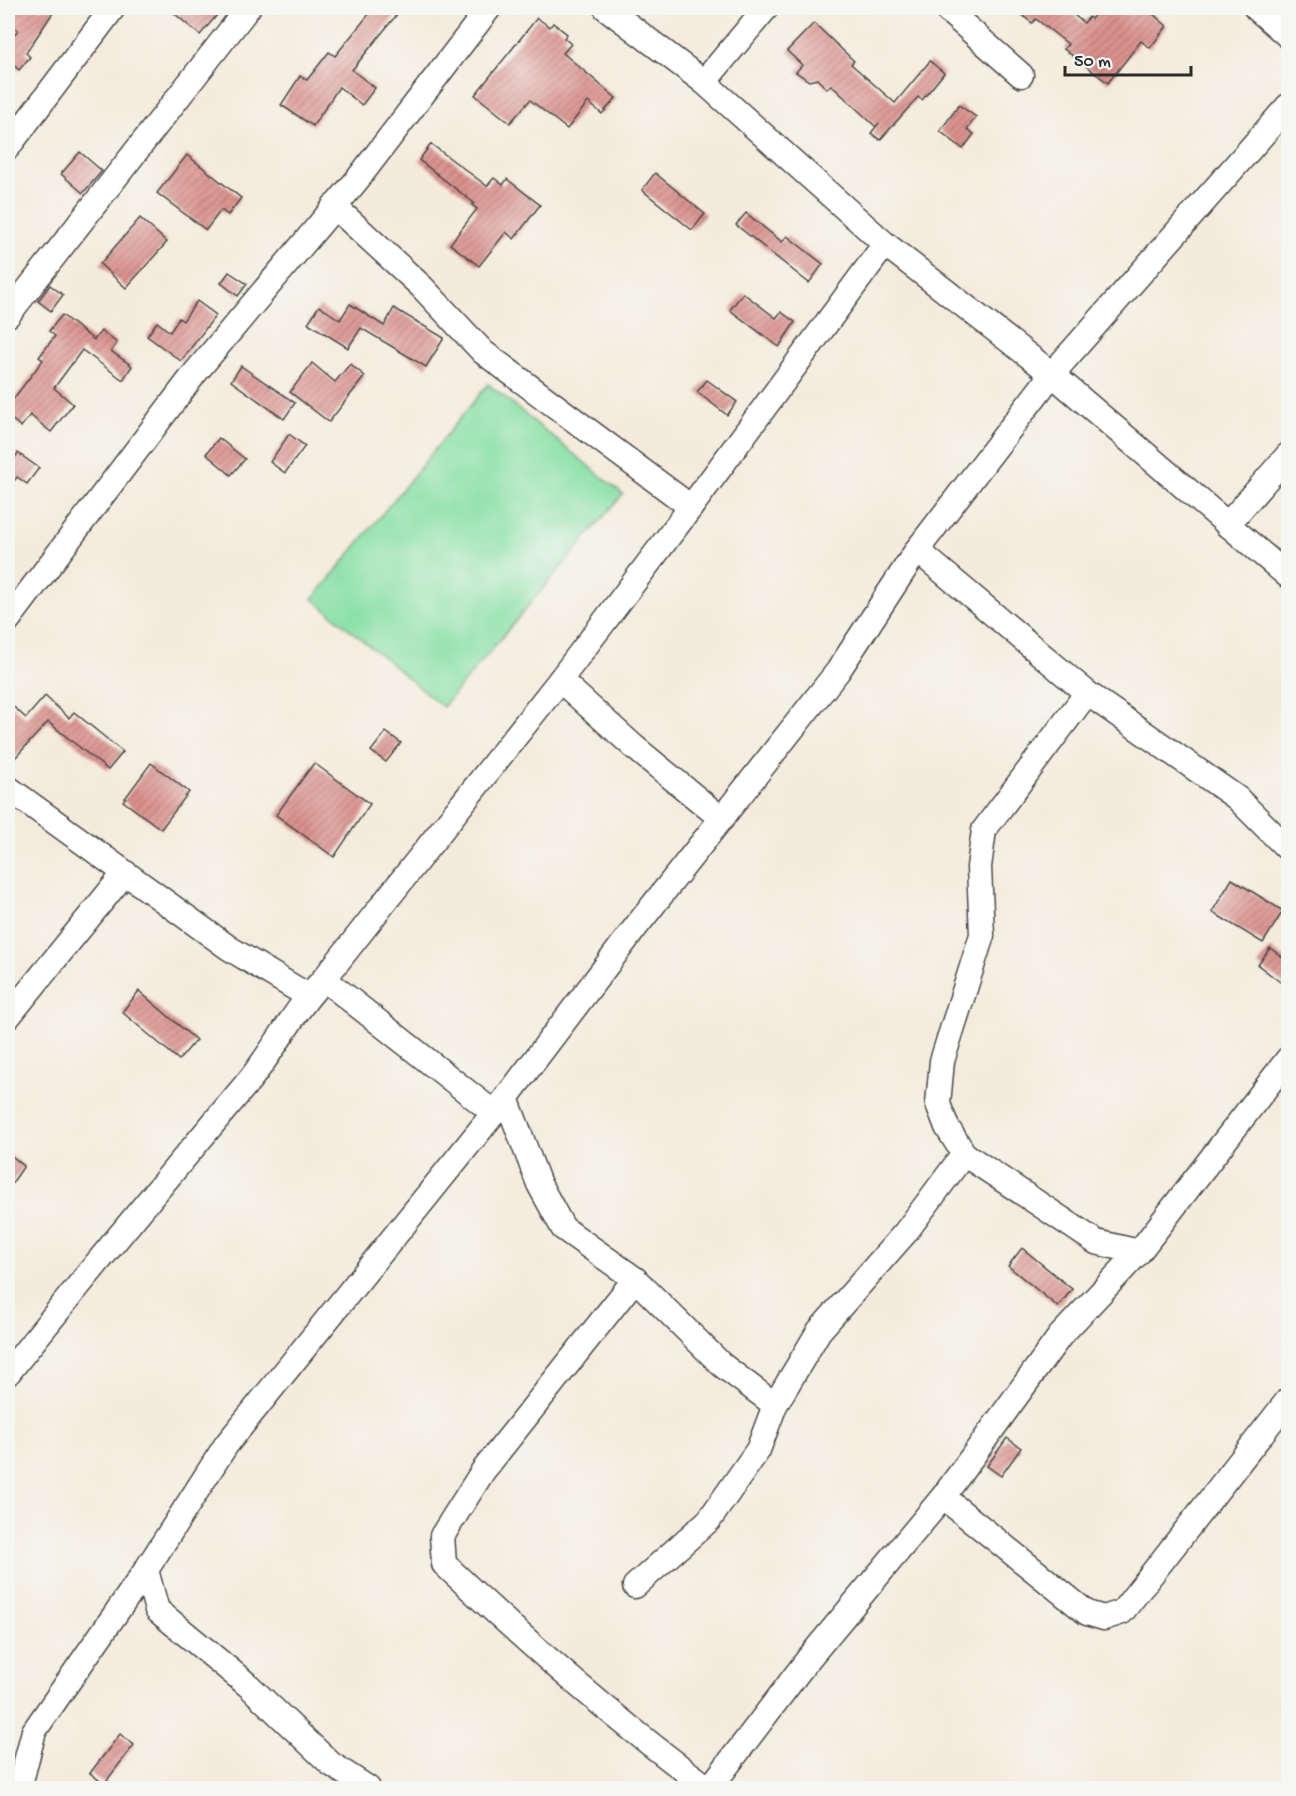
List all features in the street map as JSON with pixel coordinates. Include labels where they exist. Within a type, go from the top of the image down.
[{"type":"street","points":[[8,147],[113,8]]},
{"type":"street","points":[[8,315],[248,8]]},
{"type":"street","points":[[8,620],[195,373],[357,180],[489,8]]},
{"type":"street","points":[[606,8],[704,82],[885,244],[1052,375],[1288,576]]},
{"type":"street","points":[[704,82],[766,8]]},
{"type":"street","points":[[945,8],[1021,75]]},
{"type":"street","points":[[1256,8],[1288,36]]},
{"type":"street","points":[[23,1786],[34,1731],[146,1570],[226,1445],[500,1105],[634,928],[838,671],[917,550],[1052,375],[1288,106]]},
{"type":"street","points":[[334,206],[422,287],[483,352],[691,507]]},
{"type":"street","points":[[8,1373],[105,1251],[250,1079],[316,988],[560,680],[885,244]]},
{"type":"street","points":[[1227,525],[1288,455]]},
{"type":"street","points":[[917,550],[1087,693],[1237,798],[1288,849]]},
{"type":"street","points":[[560,680],[633,746],[722,819]]},
{"type":"street","points":[[1087,693],[984,830],[979,867],[982,935],[942,1061],[938,1104],[947,1127],[964,1154],[1096,1242],[1139,1252]]},
{"type":"street","points":[[8,788],[228,948],[316,988],[500,1105],[563,1228],[635,1279],[722,1365],[775,1406]]},
{"type":"street","points":[[8,1017],[124,874]]},
{"type":"street","points":[[635,1279],[483,1471],[442,1536],[444,1564],[493,1610],[647,1743],[709,1788],[809,1658],[943,1497],[1060,1336],[1139,1252],[1288,1059]]},
{"type":"street","points":[[635,1586],[709,1520],[758,1450],[775,1406],[819,1331],[904,1233],[964,1154]]},
{"type":"street","points":[[943,1497],[1086,1613],[1104,1618],[1122,1612],[1288,1400]]},
{"type":"street","points":[[146,1570],[157,1610],[249,1686],[331,1764],[368,1788]]},
{"type":"green space","points":[[488,384],[623,494],[443,707],[313,599]]},
{"type":"building","points":[[8,8],[56,8],[26,53],[30,57],[19,70],[8,60],[8,42],[18,30],[8,23]]},
{"type":"building","points":[[168,8],[223,8],[200,35]]},
{"type":"building","points":[[374,8],[402,8],[352,70],[375,88],[362,105],[339,87],[313,126],[281,105],[300,76],[307,80],[329,52],[335,56]]},
{"type":"building","points":[[1013,8],[1065,8],[1084,23],[1101,8],[1158,8],[1153,14],[1167,26],[1150,48],[1141,41],[1108,83],[1064,49],[1068,44],[1036,19],[1032,23]]},
{"type":"building","points":[[537,18],[550,27],[553,23],[567,34],[564,38],[571,44],[563,53],[616,98],[602,114],[588,102],[567,129],[530,100],[510,123],[475,95]]},
{"type":"building","points":[[814,23],[854,61],[851,64],[895,103],[930,61],[944,73],[922,100],[918,97],[880,140],[871,133],[876,127],[831,85],[827,89],[817,79],[809,81],[796,72],[802,65],[787,51]]},
{"type":"building","points":[[959,105],[976,117],[967,129],[974,134],[963,149],[940,131]]},
{"type":"building","points":[[431,144],[487,186],[494,178],[503,185],[507,179],[540,205],[514,239],[506,232],[479,266],[450,244],[477,209],[472,205],[474,203],[419,160]]},
{"type":"building","points":[[80,152],[102,171],[83,193],[61,174]]},
{"type":"building","points":[[187,155],[241,198],[228,215],[221,210],[206,230],[157,193]]},
{"type":"building","points":[[655,173],[705,214],[692,230],[642,190]]},
{"type":"building","points":[[746,213],[782,242],[787,236],[823,264],[809,283],[736,225]]},
{"type":"building","points":[[140,218],[167,242],[126,288],[100,264]]},
{"type":"building","points":[[229,272],[247,284],[238,296],[221,283]]},
{"type":"building","points":[[50,285],[63,295],[51,311],[38,301]]},
{"type":"building","points":[[743,293],[776,318],[781,312],[795,322],[779,347],[730,310]]},
{"type":"building","points":[[197,301],[216,315],[181,361],[147,336],[157,322],[170,332],[179,318],[183,321]]},
{"type":"building","points":[[350,304],[384,326],[394,308],[444,338],[426,367],[361,328],[348,348],[308,323],[319,306],[340,320]]},
{"type":"building","points":[[62,315],[94,340],[101,331],[117,343],[111,351],[132,366],[123,380],[82,350],[54,388],[73,404],[51,432],[30,415],[21,427],[8,416],[8,406],[43,360],[39,357],[55,336],[49,331]]},
{"type":"building","points":[[312,363],[335,382],[350,364],[365,376],[329,422],[290,392]]},
{"type":"building","points":[[241,366],[295,403],[284,419],[231,381]]},
{"type":"building","points":[[707,380],[737,402],[727,415],[697,392]]},
{"type":"building","points":[[289,434],[305,446],[285,473],[270,462]]},
{"type":"building","points":[[219,438],[245,459],[231,475],[206,454]]},
{"type":"building","points":[[18,453],[39,468],[27,484],[17,477],[8,489],[8,467]]},
{"type":"building","points":[[45,696],[69,718],[74,712],[123,752],[108,770],[48,722],[15,758],[8,751],[8,702],[26,718]]},
{"type":"building","points":[[386,732],[401,743],[386,762],[371,751]]},
{"type":"building","points":[[151,763],[189,792],[161,829],[123,801]]},
{"type":"building","points":[[314,763],[370,804],[334,857],[276,815]]},
{"type":"building","points":[[1232,879],[1283,911],[1263,943],[1212,912]]},
{"type":"building","points":[[1270,948],[1288,961],[1288,988],[1258,965]]},
{"type":"building","points":[[139,991],[196,1040],[179,1060],[122,1012]]},
{"type":"building","points":[[8,1153],[24,1166],[8,1189]]},
{"type":"building","points":[[1022,1248],[1072,1289],[1058,1307],[1008,1266]]},
{"type":"building","points":[[1007,1438],[1021,1448],[1001,1476],[987,1466]]},
{"type":"building","points":[[120,1734],[134,1745],[104,1784],[90,1773]]}]
